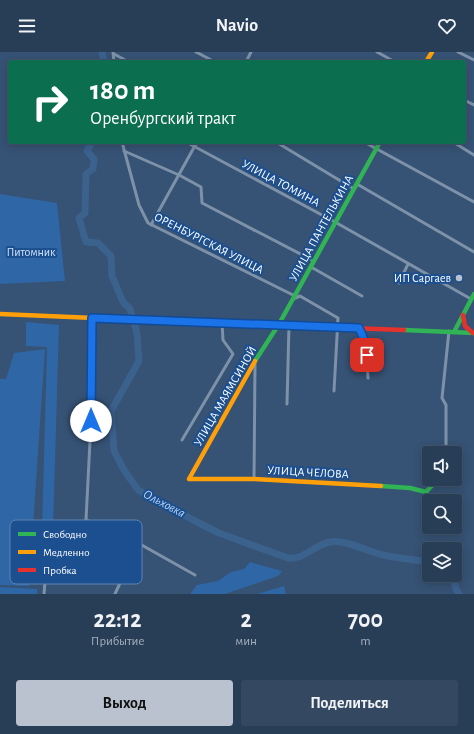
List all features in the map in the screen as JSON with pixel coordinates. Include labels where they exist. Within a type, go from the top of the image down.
[{"type":"main road","name":"УЛИЦА ПАНТЕЛЬКИНА","points":[[279,324],[379,144]]},
{"type":"main road","points":[[451,332],[463,315],[473,296]]},
{"type":"main road","points":[[0,314],[279,324],[473,333]]},
{"type":"main road","points":[[463,315],[465,326],[473,333]]},
{"type":"main road","name":"УЛИЦА МАЯМСИНОЙ","points":[[189,479],[255,362],[279,324]]},
{"type":"main road","name":"УЛИЦА ЧЕЛОВА","points":[[189,479],[254,479],[410,488],[426,492],[432,486]]},
{"type":"street","points":[[196,52],[211,60]]},
{"type":"street","points":[[377,52],[391,60]]},
{"type":"street","points":[[458,52],[474,60]]},
{"type":"street","points":[[113,53],[125,60]]},
{"type":"street","name":"ОРЕНБУРГСКАЯ УЛИЦА","points":[[122,144],[141,212],[151,225],[294,298],[300,296],[338,318],[336,327]]},
{"type":"street","name":"УЛИЦА ТОМИНА","points":[[190,144],[335,222],[408,264],[473,296]]},
{"type":"street","points":[[279,144],[354,189]]},
{"type":"street","points":[[367,144],[474,202]]},
{"type":"street","points":[[456,144],[474,155]]},
{"type":"street","points":[[151,225],[195,146]]},
{"type":"street","points":[[124,151],[179,175],[201,187],[202,203],[314,261]]},
{"type":"street","points":[[357,184],[474,252]]},
{"type":"street","points":[[399,283],[408,264]]},
{"type":"street","points":[[311,267],[362,296]]},
{"type":"street","points":[[86,520],[91,421],[92,318]]},
{"type":"street","points":[[182,440],[233,354],[223,340],[222,323]]},
{"type":"street","points":[[287,404],[289,325]]},
{"type":"street","points":[[334,391],[336,327]]},
{"type":"street","points":[[359,328],[366,344],[368,378]]},
{"type":"street","points":[[446,446],[446,404],[442,398],[451,332]]},
{"type":"street","points":[[254,479],[255,362]]},
{"type":"street","points":[[142,545],[195,575]]},
{"type":"street","points":[[44,594],[45,584]]},
{"type":"street","points":[[115,594],[120,584]]},
{"type":"green space","name":"Питомник","points":[[0,194],[57,203],[65,281],[0,284]]},
{"type":"green space","points":[[26,322],[59,325],[53,520],[42,520],[47,347],[26,346]]},
{"type":"green space","points":[[45,349],[33,520],[10,520],[10,584],[29,584],[29,586],[0,585],[0,379],[6,379],[14,353]]},
{"type":"green space","points":[[250,562],[282,571],[278,576],[225,594],[190,594],[197,585],[218,581],[231,572],[244,569]]},
{"type":"green space","points":[[284,586],[286,594],[257,594]]},
{"type":"green space","points":[[0,587],[37,589],[37,594],[0,594]]},
{"type":"waterway","name":"Ольховка","points":[[102,52],[104,60]]},
{"type":"waterway","name":"Ольховка","points":[[91,144],[87,151],[94,159],[93,169],[86,174],[85,213],[79,218],[86,242],[98,243],[111,256],[112,276],[123,302],[130,309],[137,333],[139,361],[111,411],[114,451],[124,470],[138,490],[219,533],[288,558],[299,557],[330,542],[343,542],[383,555],[422,561]]},
{"type":"waterway","name":"Ольховка","points":[[454,582],[459,594]]},
{"type":"traffic: fast","points":[[255,361],[279,324],[379,144]]},
{"type":"traffic: fast","points":[[454,332],[474,294]]},
{"type":"traffic: fast","points":[[404,330],[474,333]]},
{"type":"traffic: fast","points":[[381,486],[410,488],[426,492],[432,486]]},
{"type":"traffic: slow","points":[[427,60],[432,52]]},
{"type":"traffic: slow","points":[[0,314],[188,322]]},
{"type":"traffic: slow","points":[[255,361],[189,479],[254,479],[381,486]]},
{"type":"traffic: jam","points":[[463,315],[465,326],[473,333]]},
{"type":"traffic: jam","points":[[188,322],[404,330]]},
{"type":"place","name":"ИП Саргаев","points":[[459,278]]},
{"type":"route","points":[[91,421],[92,318],[359,328],[366,344],[367,355]]}]
